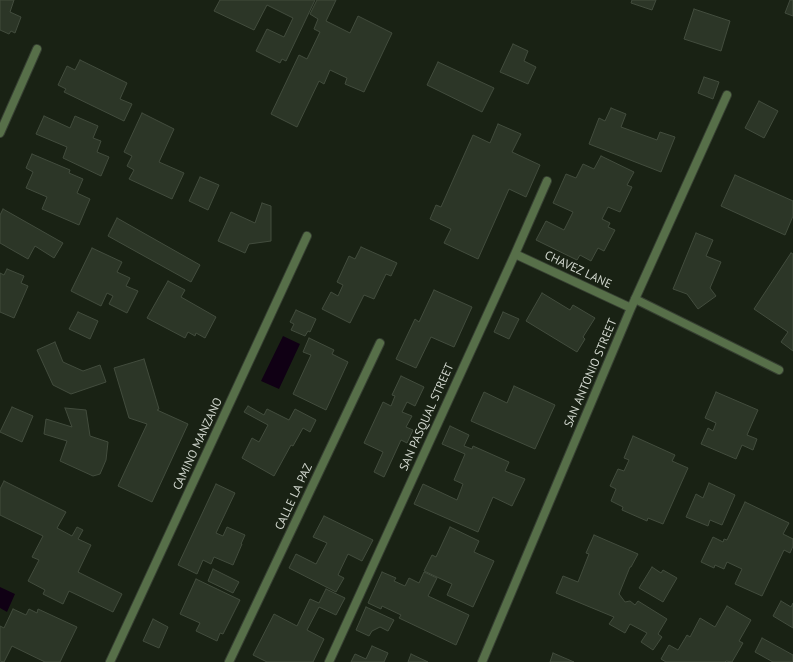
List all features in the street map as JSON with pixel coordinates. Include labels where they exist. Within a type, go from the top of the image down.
[{"type":"street","points":[[0,133],[37,49]]},
{"type":"street","name":"SAN ANTONIO STREET","points":[[482,662],[631,308],[727,95]]},
{"type":"street","name":"SAN PASQUAL STREET","points":[[329,662],[546,181]]},
{"type":"street","name":"CAMINO MANZANO","points":[[110,662],[307,236]]},
{"type":"street","name":"CHAVEZ LANE","points":[[514,254],[631,308]]},
{"type":"street","points":[[635,299],[780,370]]},
{"type":"street","name":"CALLE LA PAZ","points":[[229,662],[380,343]]},
{"type":"shaded area","points":[[283,336],[300,344],[279,389],[261,381]]},
{"type":"shaded area","points":[[0,587],[15,594],[7,612],[0,608]]},
{"type":"building","points":[[0,0],[14,0],[10,12],[21,17],[15,33],[11,31],[9,34],[0,30]]},
{"type":"building","points":[[220,0],[315,0],[286,61],[282,59],[280,63],[256,51],[267,29],[284,37],[293,18],[267,5],[254,30],[214,11]]},
{"type":"building","points":[[317,0],[336,0],[326,21],[350,33],[358,16],[392,33],[364,92],[345,84],[347,78],[330,70],[324,84],[319,81],[297,127],[271,114],[299,55],[307,59],[320,32],[314,29],[318,19],[310,14]]},
{"type":"building","points":[[632,0],[656,0],[652,10],[631,3]]},
{"type":"building","points":[[790,0],[793,0],[793,16],[785,13]]},
{"type":"building","points":[[694,9],[730,21],[721,51],[684,39]]},
{"type":"building","points":[[513,44],[528,51],[524,61],[536,67],[528,84],[500,72]]},
{"type":"building","points":[[80,60],[127,83],[120,99],[132,104],[124,121],[64,92],[66,89],[58,85],[67,66],[75,70]]},
{"type":"building","points":[[438,62],[494,88],[482,112],[427,85]]},
{"type":"building","points":[[704,77],[719,82],[713,99],[698,93]]},
{"type":"building","points":[[759,101],[778,111],[764,138],[745,128]]},
{"type":"building","points":[[611,108],[626,114],[621,127],[657,140],[660,132],[675,137],[661,172],[589,144],[599,118],[605,121]]},
{"type":"building","points":[[142,113],[174,129],[159,162],[184,173],[172,199],[129,179],[134,170],[127,166],[132,156],[124,152]]},
{"type":"building","points":[[44,116],[70,128],[75,116],[98,126],[93,138],[101,141],[97,152],[109,157],[101,176],[63,158],[67,147],[36,134]]},
{"type":"building","points":[[498,124],[521,134],[512,152],[540,165],[526,197],[509,189],[478,259],[444,243],[451,229],[430,219],[436,205],[441,207],[473,135],[490,143]]},
{"type":"building","points":[[32,154],[70,170],[69,173],[83,179],[77,193],[90,199],[79,225],[42,209],[47,197],[26,188],[33,172],[26,168]]},
{"type":"building","points":[[601,156],[634,172],[627,185],[632,187],[620,212],[608,207],[602,219],[610,223],[608,227],[615,230],[604,251],[598,248],[591,261],[580,255],[577,260],[536,240],[546,221],[564,230],[573,212],[553,203],[566,174],[576,178],[583,164],[594,169]]},
{"type":"building","points":[[735,175],[793,201],[793,216],[785,235],[721,206]]},
{"type":"building","points":[[200,177],[219,185],[208,210],[189,201]]},
{"type":"building","points":[[262,203],[271,206],[271,241],[249,244],[245,253],[218,241],[231,212],[255,223]]},
{"type":"building","points":[[3,209],[63,243],[54,258],[35,246],[28,259],[0,243],[0,215]]},
{"type":"building","points":[[117,218],[200,265],[191,282],[108,236]]},
{"type":"building","points":[[696,233],[713,240],[706,256],[721,262],[710,288],[716,296],[698,309],[687,294],[673,289]]},
{"type":"building","points":[[361,247],[397,263],[391,276],[386,274],[374,299],[364,295],[350,323],[322,309],[331,292],[338,296],[343,285],[337,282],[349,256],[355,259]]},
{"type":"building","points":[[92,248],[122,262],[117,272],[130,278],[126,286],[138,291],[127,313],[109,304],[113,296],[107,293],[101,306],[71,291]]},
{"type":"building","points":[[791,253],[793,254],[793,351],[781,342],[788,332],[754,309]]},
{"type":"building","points":[[7,269],[24,276],[21,283],[28,286],[14,318],[0,312],[0,273],[4,275]]},
{"type":"building","points":[[168,281],[185,290],[181,297],[216,317],[205,338],[196,333],[195,336],[188,332],[185,338],[147,318]]},
{"type":"building","points":[[434,290],[472,307],[454,347],[431,337],[416,368],[396,359],[415,319],[419,322]]},
{"type":"building","points":[[542,293],[570,310],[573,305],[595,318],[583,337],[585,339],[577,352],[526,321]]},
{"type":"building","points":[[296,310],[316,319],[310,332],[308,331],[305,336],[291,330],[294,324],[290,322]]},
{"type":"building","points":[[78,312],[98,321],[90,339],[69,329]]},
{"type":"building","points":[[503,312],[519,319],[509,339],[494,332]]},
{"type":"building","points":[[309,338],[334,350],[332,354],[348,362],[326,410],[293,394],[311,355],[303,352]]},
{"type":"building","points":[[55,342],[63,362],[83,371],[100,365],[106,382],[71,394],[53,385],[37,350]]},
{"type":"building","points":[[144,359],[159,409],[157,410],[188,424],[152,502],[118,486],[147,424],[129,418],[114,368]]},
{"type":"building","points":[[401,376],[424,387],[415,406],[407,402],[402,412],[412,416],[406,427],[413,430],[407,443],[401,440],[384,477],[374,472],[383,452],[364,443],[383,402],[391,406],[395,396],[392,395]]},
{"type":"building","points":[[514,386],[555,405],[535,449],[471,421],[484,392],[507,403]]},
{"type":"building","points":[[716,392],[758,410],[747,435],[757,439],[753,450],[742,445],[736,459],[701,444],[708,428],[713,431],[716,423],[705,418]]},
{"type":"building","points":[[248,406],[264,415],[267,409],[289,420],[295,409],[316,420],[310,432],[303,428],[293,446],[291,445],[274,476],[242,458],[252,438],[259,442],[268,425],[244,412]]},
{"type":"building","points":[[12,407],[33,416],[22,442],[0,432]]},
{"type":"building","points":[[65,408],[86,410],[90,436],[108,442],[106,460],[100,474],[93,476],[60,461],[67,441],[44,434],[46,419],[72,427]]},
{"type":"building","points":[[450,426],[469,435],[464,446],[472,449],[473,446],[509,462],[505,471],[525,479],[512,506],[493,497],[478,532],[414,504],[423,484],[457,500],[463,484],[454,480],[465,454],[442,444]]},
{"type":"building","points":[[633,436],[675,455],[672,461],[688,468],[663,524],[648,518],[647,521],[622,510],[623,507],[611,501],[616,489],[610,486],[618,469],[624,471],[629,460],[624,458]]},
{"type":"building","points":[[4,481],[66,512],[57,528],[72,536],[77,527],[83,530],[78,539],[91,545],[78,572],[122,594],[113,612],[69,591],[63,604],[43,594],[45,590],[28,581],[39,560],[32,557],[43,536],[0,515],[0,489]]},
{"type":"building","points":[[709,483],[735,495],[722,525],[710,520],[708,526],[686,517],[696,494],[703,498]]},
{"type":"building","points":[[216,484],[235,493],[216,533],[223,536],[227,527],[245,535],[233,565],[214,557],[211,564],[203,560],[197,574],[178,565]]},
{"type":"building","points":[[745,502],[789,523],[783,534],[793,539],[793,546],[790,553],[784,550],[762,596],[735,584],[742,569],[727,562],[724,569],[715,565],[714,568],[701,562],[713,537],[723,542],[724,539],[727,540]]},
{"type":"building","points":[[324,516],[373,540],[362,561],[348,554],[338,575],[344,578],[336,592],[289,568],[296,554],[316,564],[327,543],[313,537]]},
{"type":"building","points":[[450,527],[479,541],[474,552],[494,561],[473,607],[447,595],[452,584],[424,571],[432,555],[436,557]]},
{"type":"building","points":[[594,535],[638,554],[630,567],[619,594],[625,602],[630,601],[635,605],[638,601],[667,619],[658,634],[662,637],[653,650],[641,642],[647,633],[630,624],[625,633],[609,624],[614,617],[556,593],[563,576],[578,582],[589,554],[586,553]]},
{"type":"building","points":[[652,567],[661,573],[663,570],[677,578],[663,602],[639,588]]},
{"type":"building","points":[[213,569],[239,582],[233,593],[208,581]]},
{"type":"building","points":[[382,572],[396,578],[394,581],[405,586],[409,578],[419,583],[424,572],[437,578],[428,596],[469,615],[456,645],[399,618],[401,615],[382,606],[381,609],[368,603]]},
{"type":"building","points":[[196,579],[240,600],[223,634],[220,633],[217,641],[196,631],[200,623],[180,614]]},
{"type":"building","points":[[326,589],[345,598],[336,615],[319,607],[307,630],[324,639],[313,662],[267,662],[253,655],[274,614],[297,626],[310,599],[319,603]]},
{"type":"building","points":[[781,601],[791,607],[793,603],[793,628],[773,616]]},
{"type":"building","points":[[727,606],[751,620],[739,641],[743,643],[732,662],[666,662],[661,659],[669,645],[678,650],[687,635],[690,637],[700,618],[715,627]]},
{"type":"building","points":[[366,607],[394,620],[388,631],[380,627],[372,631],[369,636],[356,630]]},
{"type":"building","points":[[13,609],[26,615],[29,609],[37,613],[38,609],[77,627],[60,662],[45,662],[12,646],[4,662],[0,661],[0,626],[4,628]]},
{"type":"building","points":[[153,619],[168,627],[159,648],[143,641]]},
{"type":"building","points":[[762,638],[793,655],[793,662],[773,662],[755,652]]},
{"type":"building","points":[[372,646],[388,653],[384,662],[351,662],[355,654],[366,659]]},
{"type":"building","points":[[553,653],[574,662],[550,662]]},
{"type":"building","points":[[411,654],[428,662],[408,662]]}]
